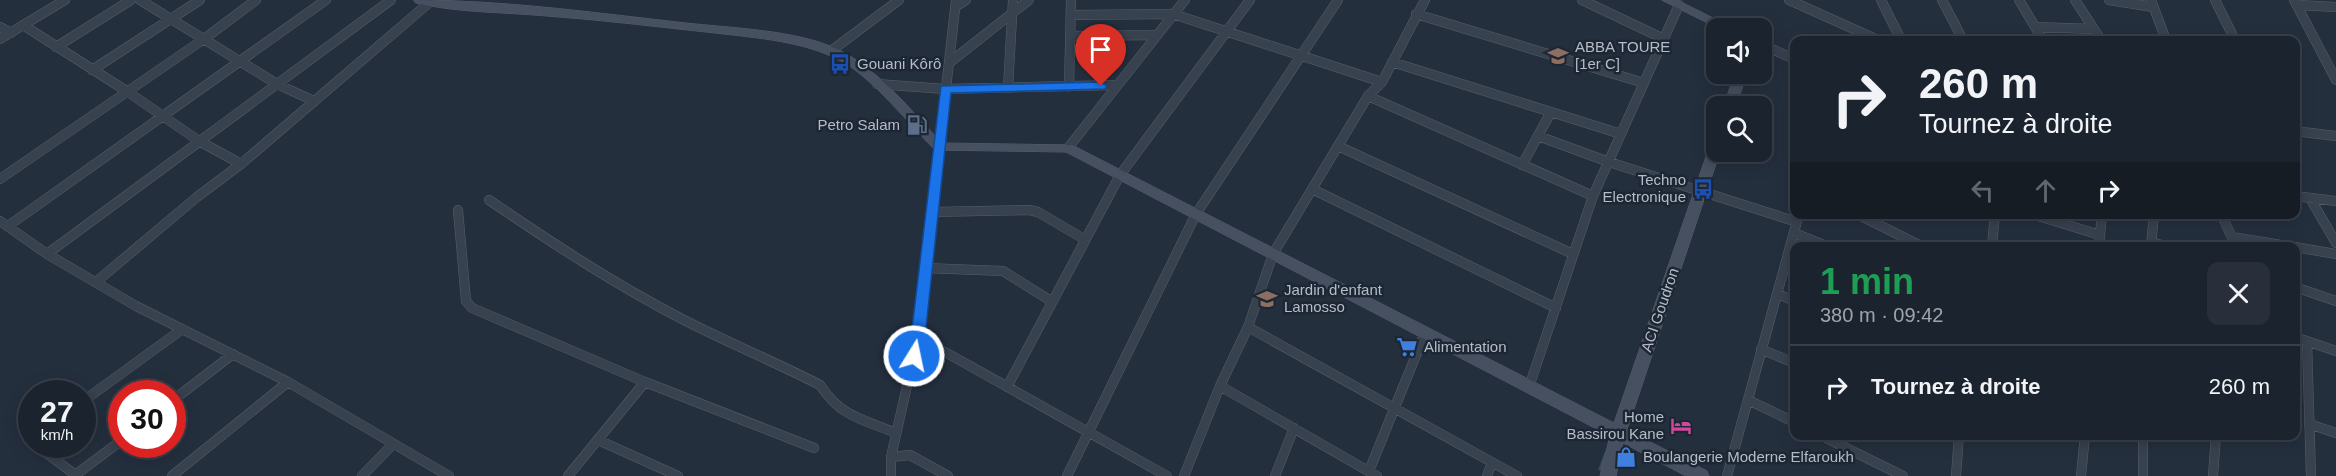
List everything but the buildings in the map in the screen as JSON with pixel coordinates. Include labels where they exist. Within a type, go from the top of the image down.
[{"type":"street","points":[[0,39],[65,0]]},
{"type":"street","points":[[56,47],[131,0]]},
{"type":"street","points":[[140,0],[239,62],[277,84],[314,101]]},
{"type":"street","points":[[92,70],[200,0]]},
{"type":"street","points":[[0,179],[204,39],[256,0]]},
{"type":"street","points":[[326,0],[162,117],[4,224],[47,254],[96,282],[181,330],[288,382],[449,476]]},
{"type":"street","points":[[47,254],[391,0]]},
{"type":"street","points":[[831,51],[899,0]]},
{"type":"street","points":[[891,476],[891,458],[918,337],[956,3],[966,0]]},
{"type":"street","points":[[1008,88],[1013,0]]},
{"type":"street","points":[[949,63],[1029,0]]},
{"type":"street","points":[[1069,87],[1071,0]]},
{"type":"street","points":[[1068,148],[1185,0]]},
{"type":"street","points":[[1006,387],[1120,175],[1250,0]]},
{"type":"street","points":[[1067,476],[1196,214],[1338,0]]},
{"type":"street","points":[[1184,476],[1220,386],[1248,327],[1273,254],[1368,96],[1382,82],[1425,0]]},
{"type":"street","points":[[1582,0],[1664,39]]},
{"type":"street","points":[[1789,0],[1868,36]]},
{"type":"street","points":[[1881,0],[1899,36]]},
{"type":"street","points":[[1942,0],[1961,36]]},
{"type":"street","points":[[2019,0],[2041,36]]},
{"type":"street","points":[[2075,0],[2098,36]]},
{"type":"street","points":[[2109,0],[2152,4],[2164,36]]},
{"type":"street","points":[[2215,0],[2233,36]]},
{"type":"street","points":[[96,282],[197,197],[242,164],[434,2],[754,34],[831,51],[850,61],[877,84],[939,147],[1068,148],[1701,476]]},
{"type":"street","points":[[1529,387],[1593,196],[1664,39],[1674,3],[1706,18]]},
{"type":"street","points":[[2296,3],[2336,7]]},
{"type":"street","points":[[2296,3],[2336,80]]},
{"type":"street","points":[[1071,15],[1173,14],[1382,82]]},
{"type":"street","points":[[1416,14],[1644,83]]},
{"type":"street","points":[[23,25],[128,92],[199,141],[242,164]]},
{"type":"street","points":[[0,27],[11,33]]},
{"type":"street","points":[[2035,27],[2094,29]]},
{"type":"street","points":[[1853,36],[1855,31]]},
{"type":"street","points":[[1070,36],[1157,35]]},
{"type":"street","points":[[1772,49],[1790,57]]},
{"type":"street","points":[[1392,62],[1621,134]]},
{"type":"street","points":[[877,84],[945,89],[1117,85]]},
{"type":"street","points":[[1368,96],[1593,196]]},
{"type":"street","points":[[1522,165],[1551,112]]},
{"type":"street","points":[[2300,132],[2336,136]]},
{"type":"street","points":[[1538,136],[1700,191],[1790,216]]},
{"type":"street","points":[[1338,146],[1573,254]]},
{"type":"street","name":"ACI Goudron","points":[[1608,476],[1618,433],[1710,162]]},
{"type":"street","points":[[1312,189],[1556,308]]},
{"type":"street","points":[[2300,197],[2336,201]]},
{"type":"street","points":[[2310,198],[2336,243]]},
{"type":"street","points":[[489,200],[551,243],[622,285],[685,321],[820,385],[832,403],[843,411],[896,433]]},
{"type":"street","points":[[458,210],[468,305],[645,382],[813,448]]},
{"type":"street","points":[[931,212],[1029,210],[1038,212],[1084,239]]},
{"type":"street","points":[[1792,242],[1798,219]]},
{"type":"street","points":[[1866,219],[1908,242]]},
{"type":"street","points":[[1992,242],[1995,219]]},
{"type":"street","points":[[2048,219],[2100,235]]},
{"type":"street","points":[[2099,242],[2102,219]]},
{"type":"street","points":[[2151,242],[2154,219]]},
{"type":"street","points":[[2223,219],[2234,242]]},
{"type":"street","points":[[1794,233],[1816,242]]},
{"type":"street","points":[[1727,476],[1790,248]]},
{"type":"street","points":[[2300,248],[2336,254]]},
{"type":"street","points":[[925,268],[1002,272],[1051,301]]},
{"type":"street","points":[[2300,289],[2336,301]]},
{"type":"street","points":[[1778,294],[1790,299]]},
{"type":"street","points":[[1248,327],[1517,476]]},
{"type":"street","points":[[96,392],[181,330]]},
{"type":"street","points":[[1220,386],[1373,474],[1395,408],[1425,333]]},
{"type":"street","points":[[918,337],[1167,476]]},
{"type":"street","points":[[2300,339],[2336,351]]},
{"type":"street","points":[[2307,341],[2311,476]]},
{"type":"street","points":[[1761,349],[1790,361]]},
{"type":"street","points":[[186,390],[233,354]]},
{"type":"street","points":[[172,476],[288,382]]},
{"type":"street","points":[[568,476],[645,382]]},
{"type":"street","points":[[1748,399],[1790,420]]},
{"type":"street","points":[[2309,424],[2336,433]]},
{"type":"street","points":[[1275,476],[1294,428]]},
{"type":"street","points":[[598,440],[678,476]]},
{"type":"street","points":[[1830,440],[1903,476]]},
{"type":"street","points":[[1956,476],[1959,440]]},
{"type":"street","points":[[2081,476],[2085,440]]},
{"type":"street","points":[[2143,440],[2143,476]]},
{"type":"street","points":[[2213,476],[2216,440]]},
{"type":"street","points":[[362,476],[393,444]]},
{"type":"street","points":[[52,458],[75,476],[108,451]]},
{"type":"street","points":[[891,458],[910,455],[948,476]]},
{"type":"street","points":[[1486,476],[1492,463]]},
{"type":"waterway","points":[[1600,469],[1606,453]]},
{"type":"place","name":"ABBA TOURE [1er C]","points":[[1558,56]]},
{"type":"place","name":"Gouani Kôrô","points":[[840,64]]},
{"type":"place","name":"Petro Salam","points":[[917,125]]},
{"type":"place","name":"Techno Electronique","points":[[1703,189]]},
{"type":"place","name":"Jardin d'enfant Lamosso","points":[[1267,299]]},
{"type":"place","name":"Alimentation","points":[[1407,347]]},
{"type":"place","name":"Home Bassirou Kane","points":[[1681,426]]},
{"type":"place","name":"Boulangerie Moderne Elfaroukh","points":[[1626,457]]},
{"type":"route","points":[[914,356],[945,89],[1101,86]]}]
